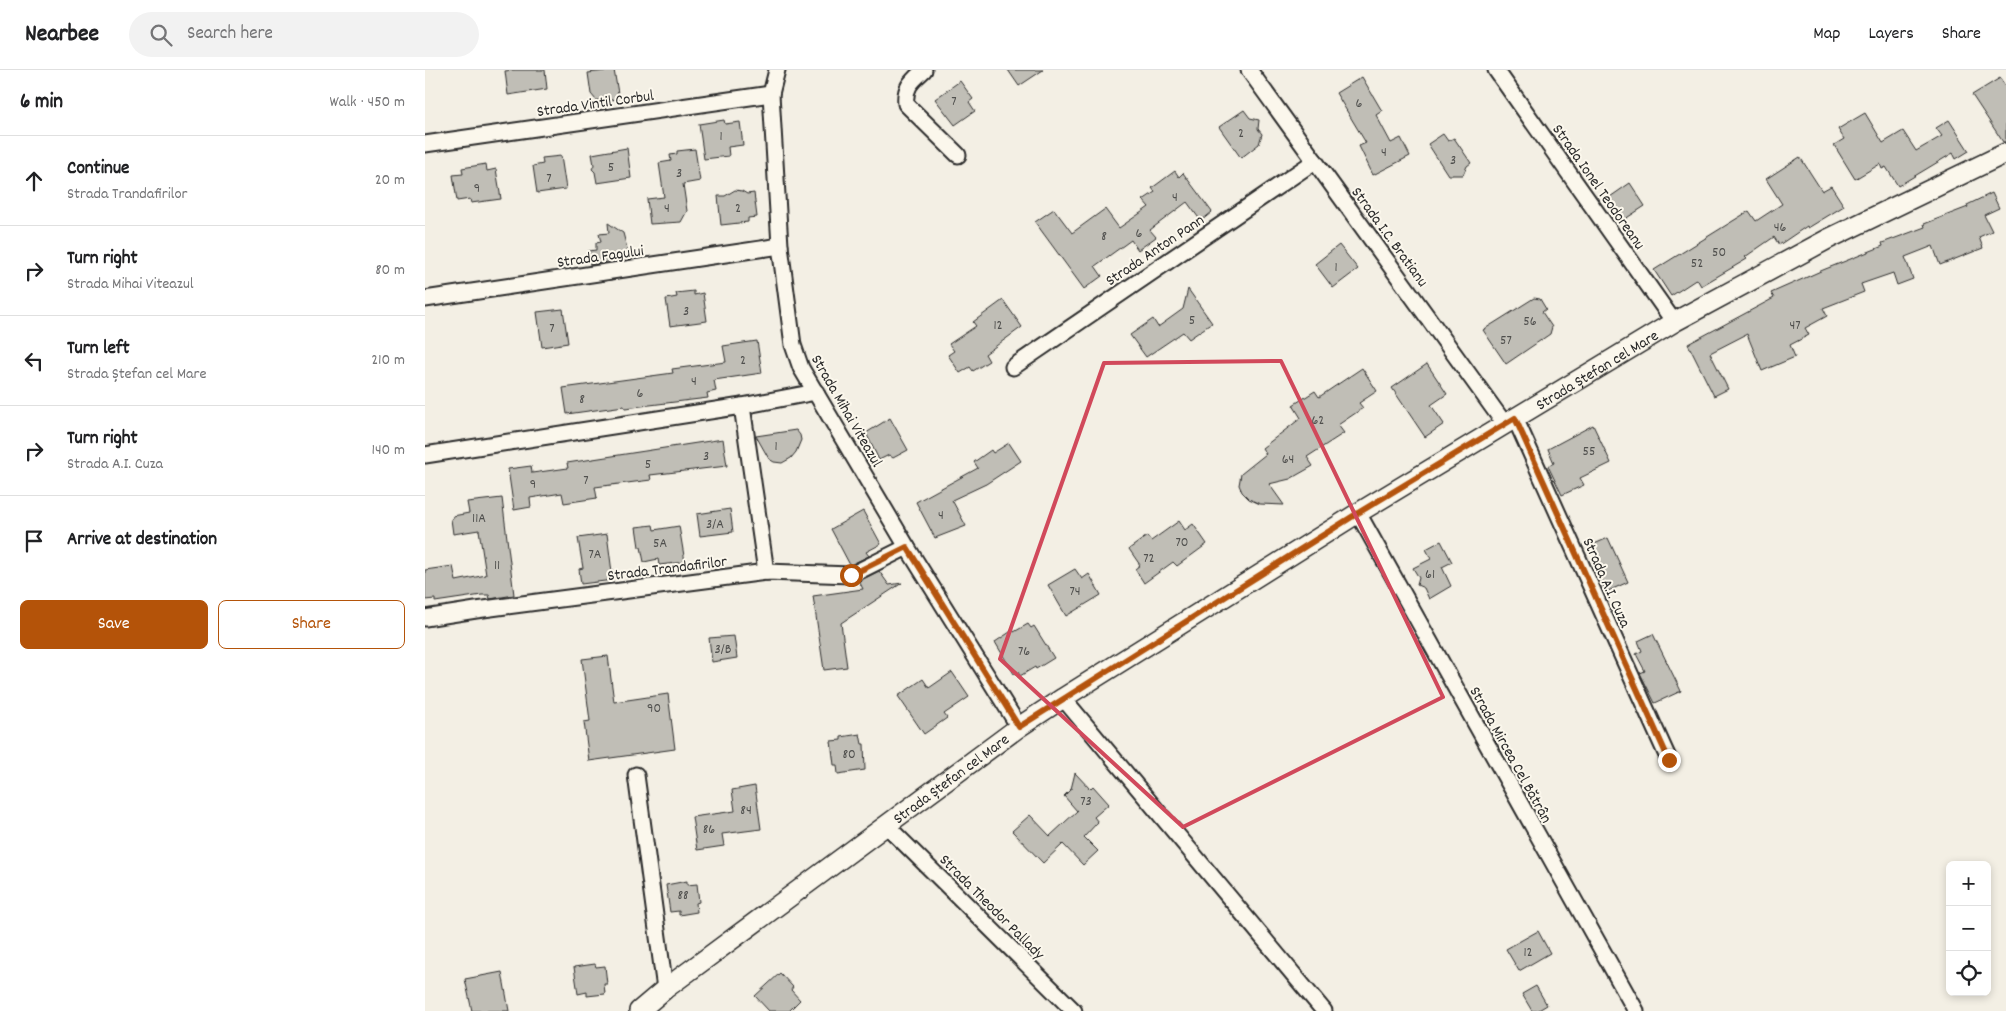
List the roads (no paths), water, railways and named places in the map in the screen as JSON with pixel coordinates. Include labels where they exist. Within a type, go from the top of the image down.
[{"type":"street","name":"Strada Mihai Viteazul","points":[[777,70],[771,94],[780,246],[793,345],[801,368],[907,547],[1019,727]]},
{"type":"street","points":[[924,70],[909,84],[905,94],[906,104],[958,155]]},
{"type":"street","name":"Strada I.C. Bratianu","points":[[1249,70],[1510,421]]},
{"type":"street","name":"Strada Ionel Teodoreanu","points":[[1496,70],[1675,322]]},
{"type":"street","name":"Strada Vintil Corbul","points":[[425,144],[771,94]]},
{"type":"street","name":"Strada Ștefan cel Mare","points":[[639,1011],[665,989],[1019,727],[1063,698],[1358,513],[1675,322],[1828,239],[2006,153]]},
{"type":"street","name":"Strada Anton Pann","points":[[1013,367],[1315,161]]},
{"type":"street","name":"Strada Fagului","points":[[425,299],[780,246]]},
{"type":"street","points":[[425,455],[742,406],[816,392]]},
{"type":"street","points":[[742,406],[766,572]]},
{"type":"street","name":"Strada A.I. Cuza","points":[[1510,421],[1669,760]]},
{"type":"street","name":"Strada Mircea Cel Bătrân","points":[[1358,513],[1635,1011]]},
{"type":"street","name":"Strada Trandafirilor","points":[[425,618],[766,572],[851,575],[907,547]]},
{"type":"street","points":[[1063,698],[1324,1011]]},
{"type":"street","points":[[636,775],[665,989]]},
{"type":"street","name":"Strada Theodor Pallady","points":[[887,826],[1073,1011]]}]
